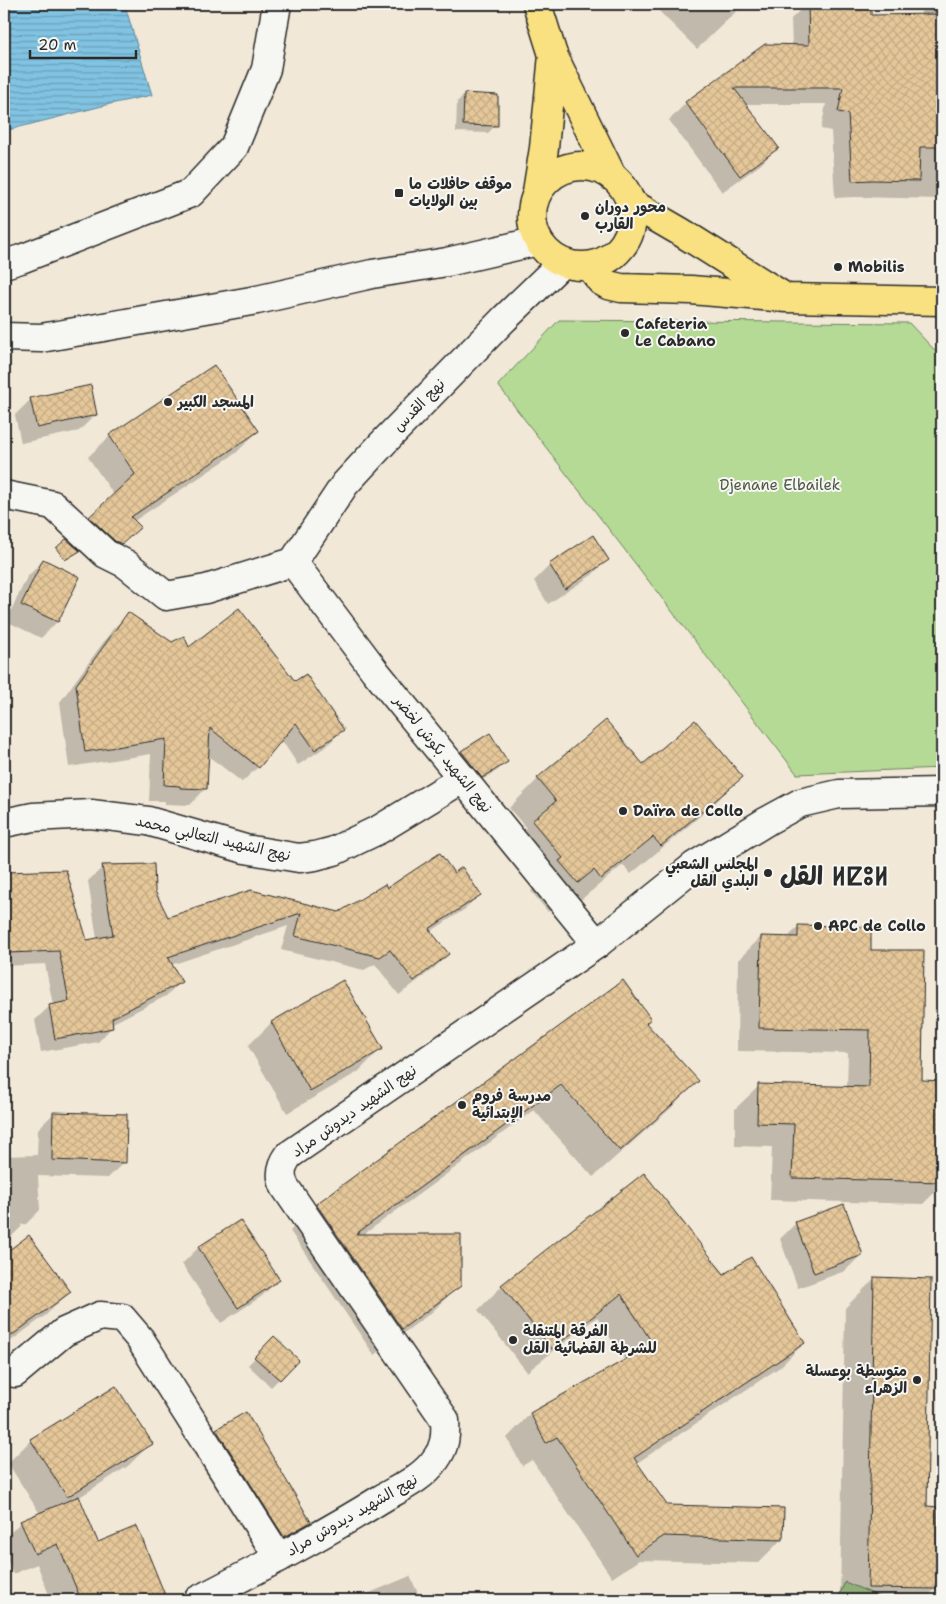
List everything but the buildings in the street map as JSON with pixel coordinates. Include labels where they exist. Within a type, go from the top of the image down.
[{"type":"main road","points":[[537,4],[554,55],[612,176]]},
{"type":"main road","points":[[537,192],[548,178],[562,170],[579,166],[596,168],[612,176],[624,188],[631,203],[633,220],[628,236],[619,250],[606,261],[579,267],[562,263],[548,254],[538,241],[532,225],[532,209],[537,192],[544,148],[554,55]]},
{"type":"main road","points":[[631,203],[787,298]]},
{"type":"main road","points":[[590,266],[601,281],[608,286],[621,288],[691,290],[787,298],[942,301]]},
{"type":"street","points":[[4,264],[191,193],[234,147],[266,69],[277,4]]},
{"type":"street","points":[[4,337],[41,338],[238,303],[372,274],[447,262],[538,241]]},
{"type":"street","name":"نهج القدس","points":[[293,562],[345,484],[497,326],[562,263]]},
{"type":"street","points":[[4,495],[53,505],[106,554],[126,564],[166,596],[206,589],[293,562]]},
{"type":"street","name":"نهج الشهيد بكوش لخضر","points":[[293,562],[375,671],[597,944]]},
{"type":"street","name":"نهج الشهيد التعالبي محمد","points":[[4,823],[33,817],[90,814],[148,821],[244,848],[300,858],[334,851],[380,829],[462,779]]},
{"type":"street","name":"نهج الشهيد ديدوش مراد","points":[[198,1600],[334,1529],[423,1474],[443,1449],[446,1435],[445,1420],[285,1187],[281,1175],[282,1165],[289,1155],[597,944],[694,866],[767,821],[800,803],[839,794],[942,792]]},
{"type":"street","points":[[15,1373],[64,1332],[100,1316],[122,1318],[140,1339],[279,1558]]},
{"type":"green space","name":"Djenane Elbailek","points":[[559,320],[909,323],[942,358],[942,768],[797,774],[498,385]]},
{"type":"green space","points":[[845,1582],[887,1600],[837,1600]]},
{"type":"water","points":[[4,4],[142,4],[126,9],[152,95],[4,131]]},
{"type":"place","name":"موقف حافلات ما بين الولايات","points":[[399,193]]},
{"type":"place","name":"محور دوران القارب","points":[[585,216]]},
{"type":"place","name":"Mobilis","points":[[838,267]]},
{"type":"place","name":"Cafeteria Le Cabano","points":[[625,333]]},
{"type":"place","name":"المسجد الكبير","points":[[168,402]]},
{"type":"place","name":"Daïra de Collo","points":[[623,811]]},
{"type":"place","name":"المجلس الشعبي البلدي القل","points":[[768,873]]},
{"type":"place","name":"APC de Collo","points":[[818,926]]},
{"type":"place","name":"مدرسة فروم الإبتدائية","points":[[462,1105]]},
{"type":"place","name":"الفرقة المتنقلة للشرطة القضائية القل","points":[[513,1340]]},
{"type":"place","name":"متوسطة بوعسلة الزهراء","points":[[917,1380]]},
{"type":"district","name":"القل ⵍⵇⵓⵍ","points":[[834,876]]}]
